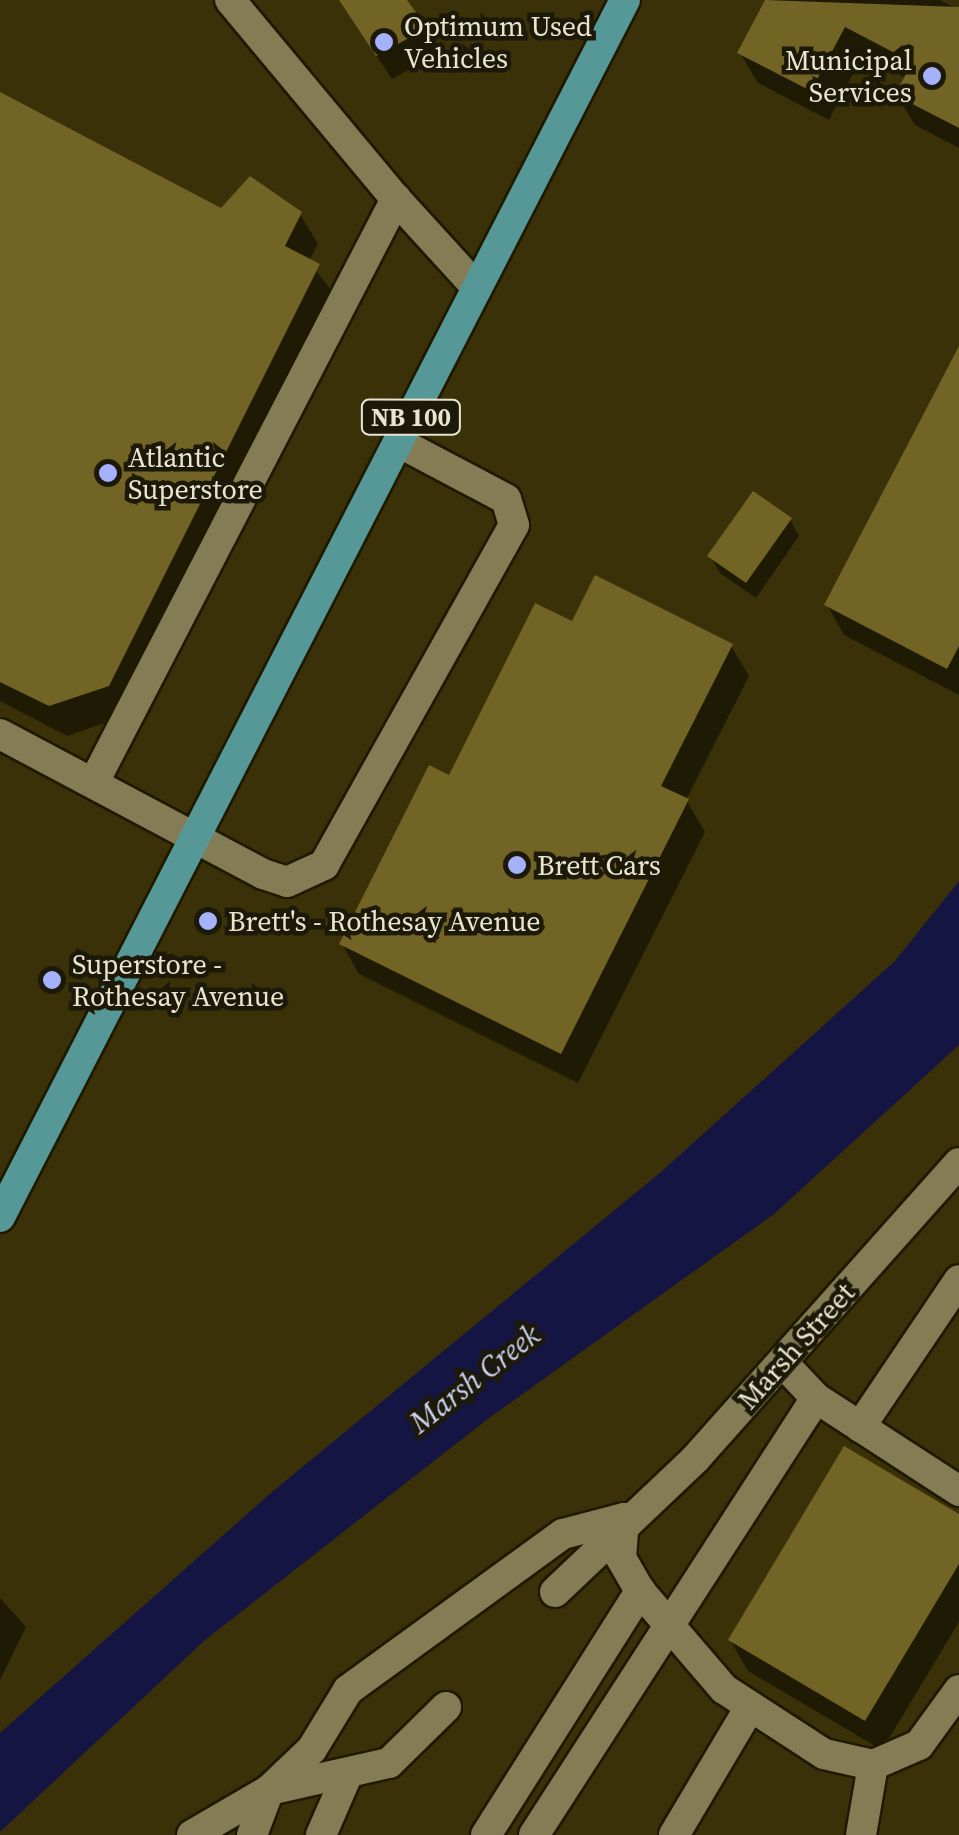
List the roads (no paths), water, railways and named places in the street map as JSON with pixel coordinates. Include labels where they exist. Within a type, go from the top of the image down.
[{"type":"main road","name":"NB 100","points":[[0,1217],[625,0]]},
{"type":"lane","points":[[230,0],[396,199],[477,288]]},
{"type":"lane","points":[[94,782],[396,199]]},
{"type":"lane","points":[[0,734],[287,882],[324,865],[514,525],[506,499],[398,442]]},
{"type":"lane","name":"Marsh Street","points":[[554,1592],[624,1518],[696,1458],[959,1164]]},
{"type":"lane","points":[[860,1427],[959,1280]]},
{"type":"lane","points":[[782,1362],[816,1398],[959,1491]]},
{"type":"lane","points":[[534,1835],[672,1629],[816,1398]]},
{"type":"lane","points":[[192,1835],[269,1790],[312,1749],[348,1690],[562,1534],[624,1518],[621,1558],[640,1591],[672,1629],[750,1706],[824,1754],[873,1765],[919,1745],[959,1690]]},
{"type":"lane","points":[[486,1835],[640,1591]]},
{"type":"lane","points":[[674,1835],[750,1706]]},
{"type":"lane","points":[[269,1790],[345,1780],[389,1762],[446,1707]]},
{"type":"lane","points":[[861,1835],[873,1765]]},
{"type":"lane","points":[[321,1835],[345,1780]]},
{"type":"lane","points":[[252,1835],[269,1790]]},
{"type":"water","name":"Marsh Creek","points":[[959,881],[959,1045],[774,1214],[489,1418],[205,1640],[0,1832],[0,1733],[272,1492],[661,1172],[895,961]]},
{"type":"place","name":"Optimum Used Vehicles","points":[[384,42]]},
{"type":"place","name":"Municipal Services","points":[[932,76]]},
{"type":"place","name":"Atlantic Superstore","points":[[108,473]]},
{"type":"place","name":"Brett Cars","points":[[517,865]]},
{"type":"place","name":"Brett's - Rothesay Avenue","points":[[208,921]]},
{"type":"place","name":"Superstore - Rothesay Avenue","points":[[52,980]]}]
